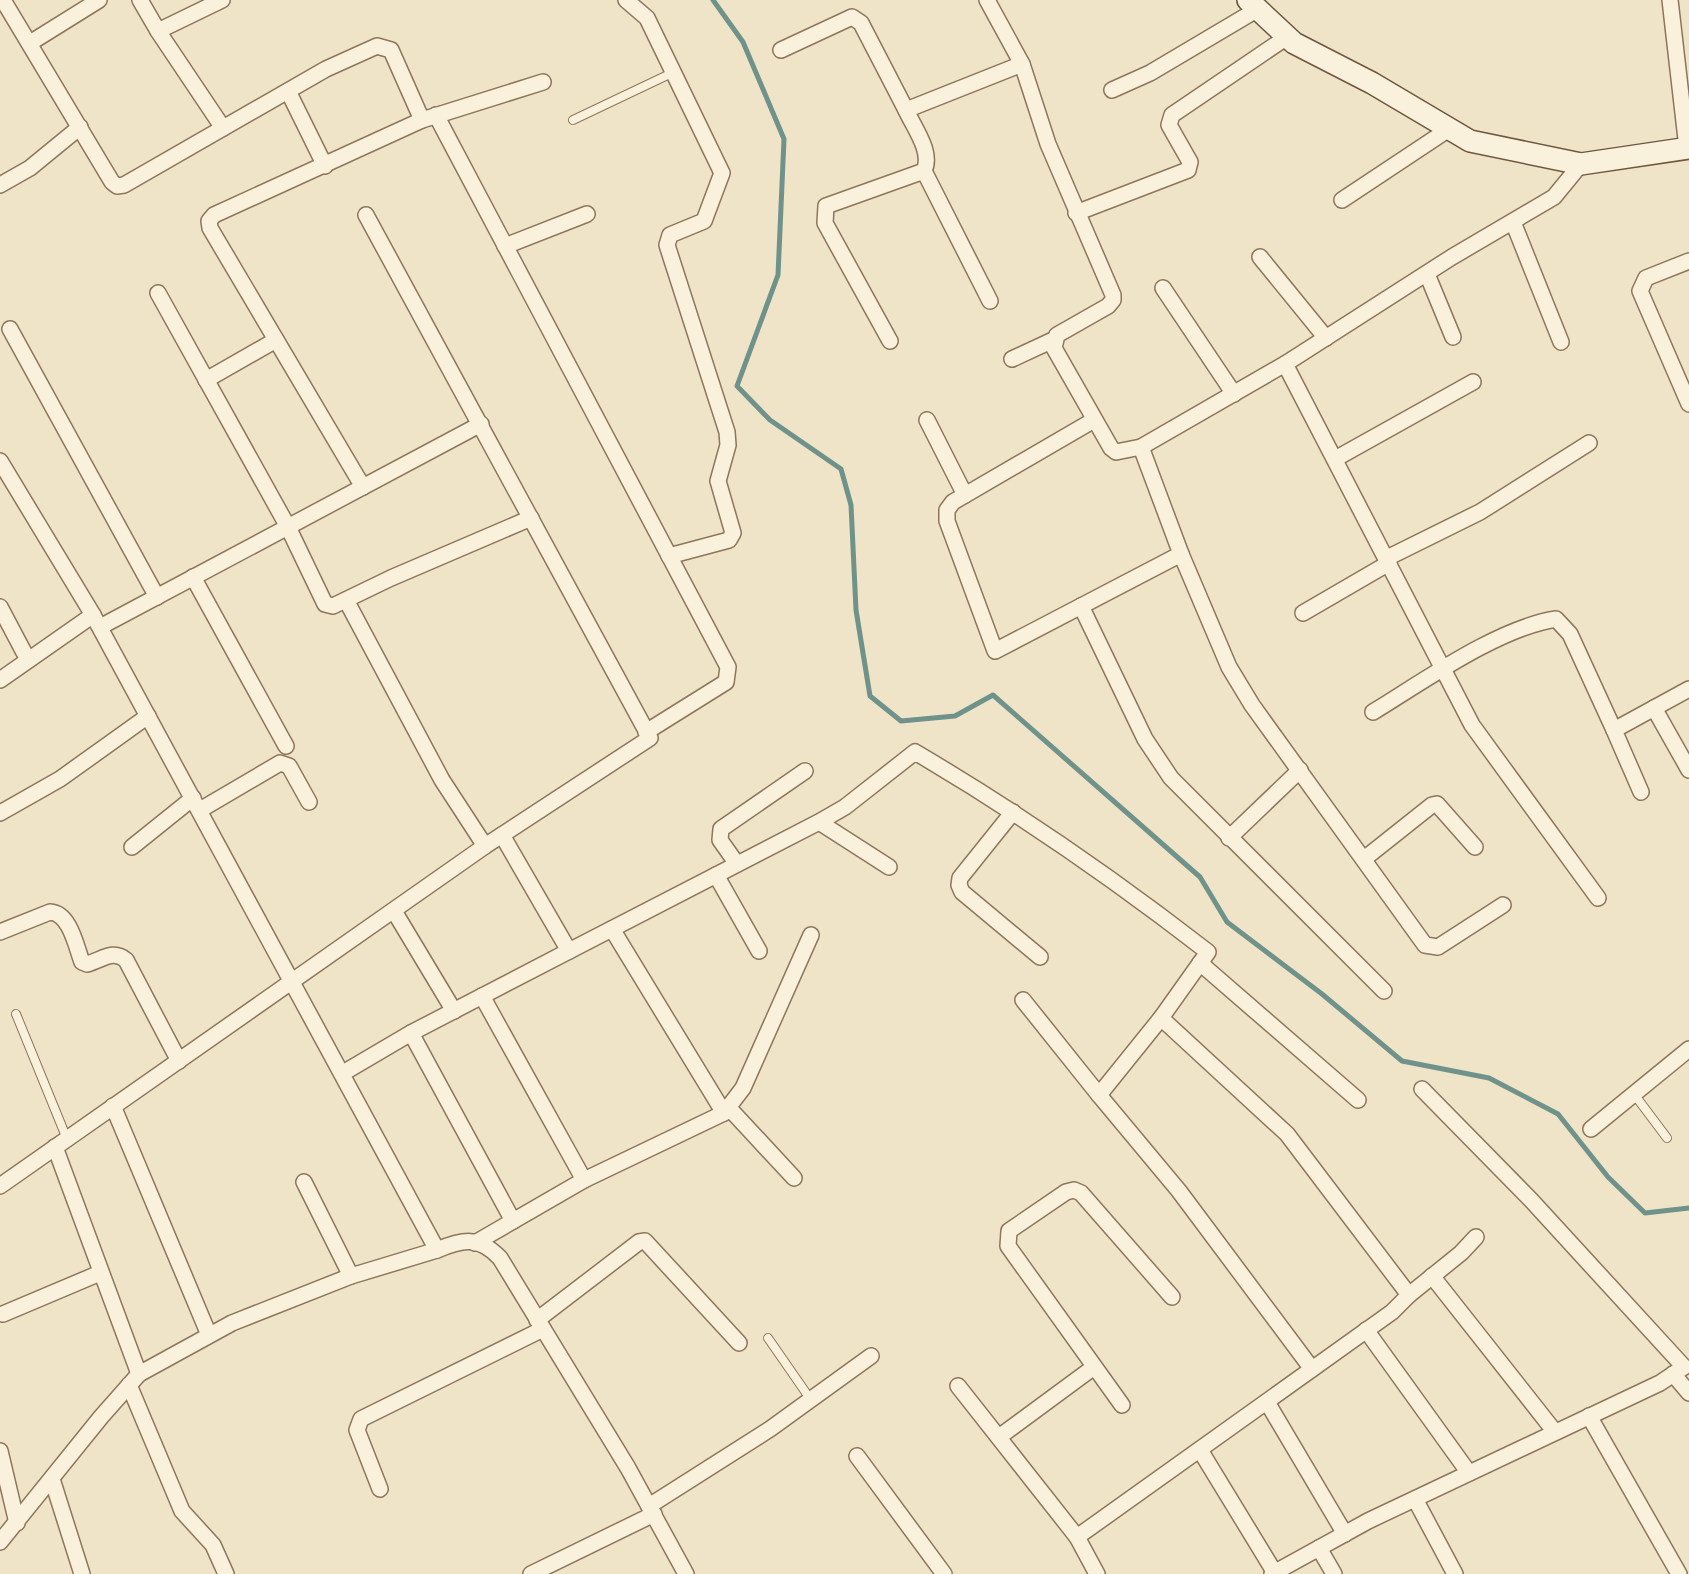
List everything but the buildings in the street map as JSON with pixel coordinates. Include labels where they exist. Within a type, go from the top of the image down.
[{"type":"street","points":[[3,0],[112,182],[117,186],[124,185],[288,90],[363,50],[385,46],[391,50],[505,246],[728,667],[729,675],[726,682],[646,732]]},
{"type":"street","points":[[30,43],[99,0]]},
{"type":"street","points":[[140,0],[158,31],[224,128]]},
{"type":"street","points":[[158,31],[222,0]]},
{"type":"street","points":[[626,0],[647,18],[722,172],[704,221],[670,235],[667,245],[728,432],[729,445],[718,481],[733,533],[729,540],[669,556]]},
{"type":"street","points":[[987,0],[1022,64],[1048,144],[1113,300],[1108,306],[1057,334],[1053,340],[1012,359]]},
{"type":"street","points":[[1112,90],[1150,73],[1253,5],[1294,43],[1372,83],[1470,141],[1581,164],[1688,148],[1670,0]]},
{"type":"street","points":[[782,50],[852,17],[856,19],[861,23],[924,148],[928,162],[924,171],[826,206],[824,213],[825,223],[890,341]]},
{"type":"street","points":[[1076,213],[1188,170],[1190,162],[1169,125],[1172,115],[1287,37]]},
{"type":"street","points":[[906,110],[1022,64]]},
{"type":"street","points":[[363,487],[210,228],[209,221],[214,215],[429,118],[543,82]]},
{"type":"street","points":[[288,90],[325,166]]},
{"type":"street","points":[[0,185],[30,168],[80,127]]},
{"type":"street","points":[[1342,200],[1449,129]]},
{"type":"street","points":[[1053,340],[1054,348],[1111,448],[1116,452],[1141,447],[1285,364],[1554,197],[1581,164]]},
{"type":"street","points":[[924,171],[990,301]]},
{"type":"street","points":[[505,246],[586,214]]},
{"type":"street","points":[[0,1186],[485,846],[650,738],[366,215]]},
{"type":"street","points":[[1513,222],[1561,342]]},
{"type":"street","points":[[1260,257],[1326,338]]},
{"type":"street","points":[[1689,261],[1647,278],[1640,291],[1689,404]]},
{"type":"street","points":[[1427,274],[1453,337]]},
{"type":"street","points":[[1163,288],[1234,393]]},
{"type":"street","points":[[158,293],[288,527],[325,604],[333,606],[531,518]]},
{"type":"street","points":[[10,329],[157,597]]},
{"type":"street","points":[[206,380],[276,340]]},
{"type":"street","points":[[1285,364],[1472,725],[1598,898]]},
{"type":"street","points":[[1335,459],[1473,382]]},
{"type":"street","points":[[927,420],[965,495]]},
{"type":"street","points":[[1094,420],[953,502],[947,510],[947,521],[995,651],[1181,554]]},
{"type":"street","points":[[0,680],[28,660],[96,621],[157,597],[481,424]]},
{"type":"street","points":[[1303,614],[1388,561],[1480,512],[1589,443]]},
{"type":"street","points":[[1141,447],[1181,554],[1229,667],[1252,705],[1425,945],[1431,948],[1438,947],[1503,905]]},
{"type":"street","points":[[0,461],[96,621],[294,982],[437,1250]]},
{"type":"street","points":[[193,577],[286,746]]},
{"type":"street","points":[[346,600],[442,780],[485,846]]},
{"type":"street","points":[[1081,606],[1158,761],[1183,792],[1384,991]]},
{"type":"street","points":[[0,607],[28,660]]},
{"type":"street","points":[[1373,712],[1444,670],[1535,622],[1556,619],[1570,634],[1641,792]]},
{"type":"street","points":[[1614,730],[1689,689]]},
{"type":"street","points":[[1654,708],[1689,770]]},
{"type":"street","points":[[0,813],[60,779],[148,716]]},
{"type":"street","points":[[343,1073],[411,1033],[819,822],[844,807],[915,752],[1013,812],[1137,897],[1208,952],[1161,1018],[1099,1095]]},
{"type":"street","points":[[132,847],[196,804],[280,763],[289,766],[309,802]]},
{"type":"street","points":[[1229,838],[1300,770]]},
{"type":"street","points":[[737,864],[720,840],[721,829],[805,771]]},
{"type":"street","points":[[1364,859],[1432,805],[1437,804],[1475,847]]},
{"type":"street","points":[[1013,812],[960,878],[958,885],[962,892],[1040,957]]},
{"type":"street","points":[[819,822],[889,867]]},
{"type":"street","points":[[502,835],[569,951]]},
{"type":"street","points":[[716,875],[759,951]]},
{"type":"street","points":[[394,911],[454,1011]]},
{"type":"street","points":[[0,932],[50,912],[58,913],[65,918],[82,962],[87,964],[115,953],[120,954],[126,960],[179,1061]]},
{"type":"street","points":[[612,928],[726,1111],[794,1178]]},
{"type":"street","points":[[475,1243],[584,1180],[726,1111],[743,1088],[811,935]]},
{"type":"street","points":[[1200,963],[1358,1100]]},
{"type":"street","points":[[482,996],[584,1180]]},
{"type":"street","points":[[1023,1000],[1179,1191],[1312,1369]]},
{"type":"street","points":[[1161,1018],[1287,1134],[1409,1295]]},
{"type":"street","points":[[411,1033],[513,1221]]},
{"type":"street","points":[[1591,1129],[1689,1049]]},
{"type":"street","points":[[1200,1450],[1274,1573],[1415,1499],[1660,1383],[1684,1367],[1531,1200],[1422,1089]]},
{"type":"street","points":[[113,1107],[209,1335]]},
{"type":"street","points":[[61,1143],[134,1379],[182,1511],[213,1545],[226,1574]]},
{"type":"street","points":[[304,1182],[351,1276]]},
{"type":"street","points":[[1122,1405],[1008,1246],[1009,1231],[1066,1192],[1074,1190],[1081,1193],[1172,1297]]},
{"type":"street","points":[[1077,1537],[1392,1312],[1476,1237]]},
{"type":"street","points":[[0,1542],[134,1379],[232,1323],[351,1276],[437,1250],[464,1239],[490,1248],[500,1258],[652,1510],[686,1574]]},
{"type":"street","points":[[380,1489],[357,1430],[362,1419],[540,1324],[639,1242],[645,1241],[739,1343]]},
{"type":"street","points":[[3,1314],[100,1273]]},
{"type":"street","points":[[1432,1276],[1555,1432]]},
{"type":"street","points":[[1366,1330],[1469,1473]]},
{"type":"street","points":[[537,1573],[652,1510],[770,1430],[871,1356]]},
{"type":"street","points":[[999,1437],[1094,1367]]},
{"type":"street","points":[[1673,1374],[1689,1393]]},
{"type":"street","points":[[957,1386],[1077,1537],[1096,1574]]},
{"type":"street","points":[[1267,1402],[1345,1534]]},
{"type":"street","points":[[1589,1416],[1679,1574]]},
{"type":"street","points":[[0,1451],[17,1523]]},
{"type":"street","points":[[857,1455],[944,1574]]},
{"type":"street","points":[[52,1479],[82,1574]]},
{"type":"street","points":[[1415,1499],[1455,1574]]},
{"type":"street","points":[[1319,1548],[1334,1574]]},
{"type":"lane","points":[[573,120],[674,72]]},
{"type":"lane","points":[[16,1014],[61,1143]]},
{"type":"lane","points":[[1634,1094],[1667,1138]]},
{"type":"lane","points":[[768,1338],[811,1400]]},
{"type":"waterway","points":[[713,0],[743,42],[784,139],[778,275],[737,386],[770,420],[841,469],[851,505],[856,610],[870,696],[901,721],[955,716],[993,695],[1200,877],[1227,922],[1322,994],[1402,1061],[1489,1078],[1558,1114],[1608,1177],[1645,1213],[1689,1208]]}]
